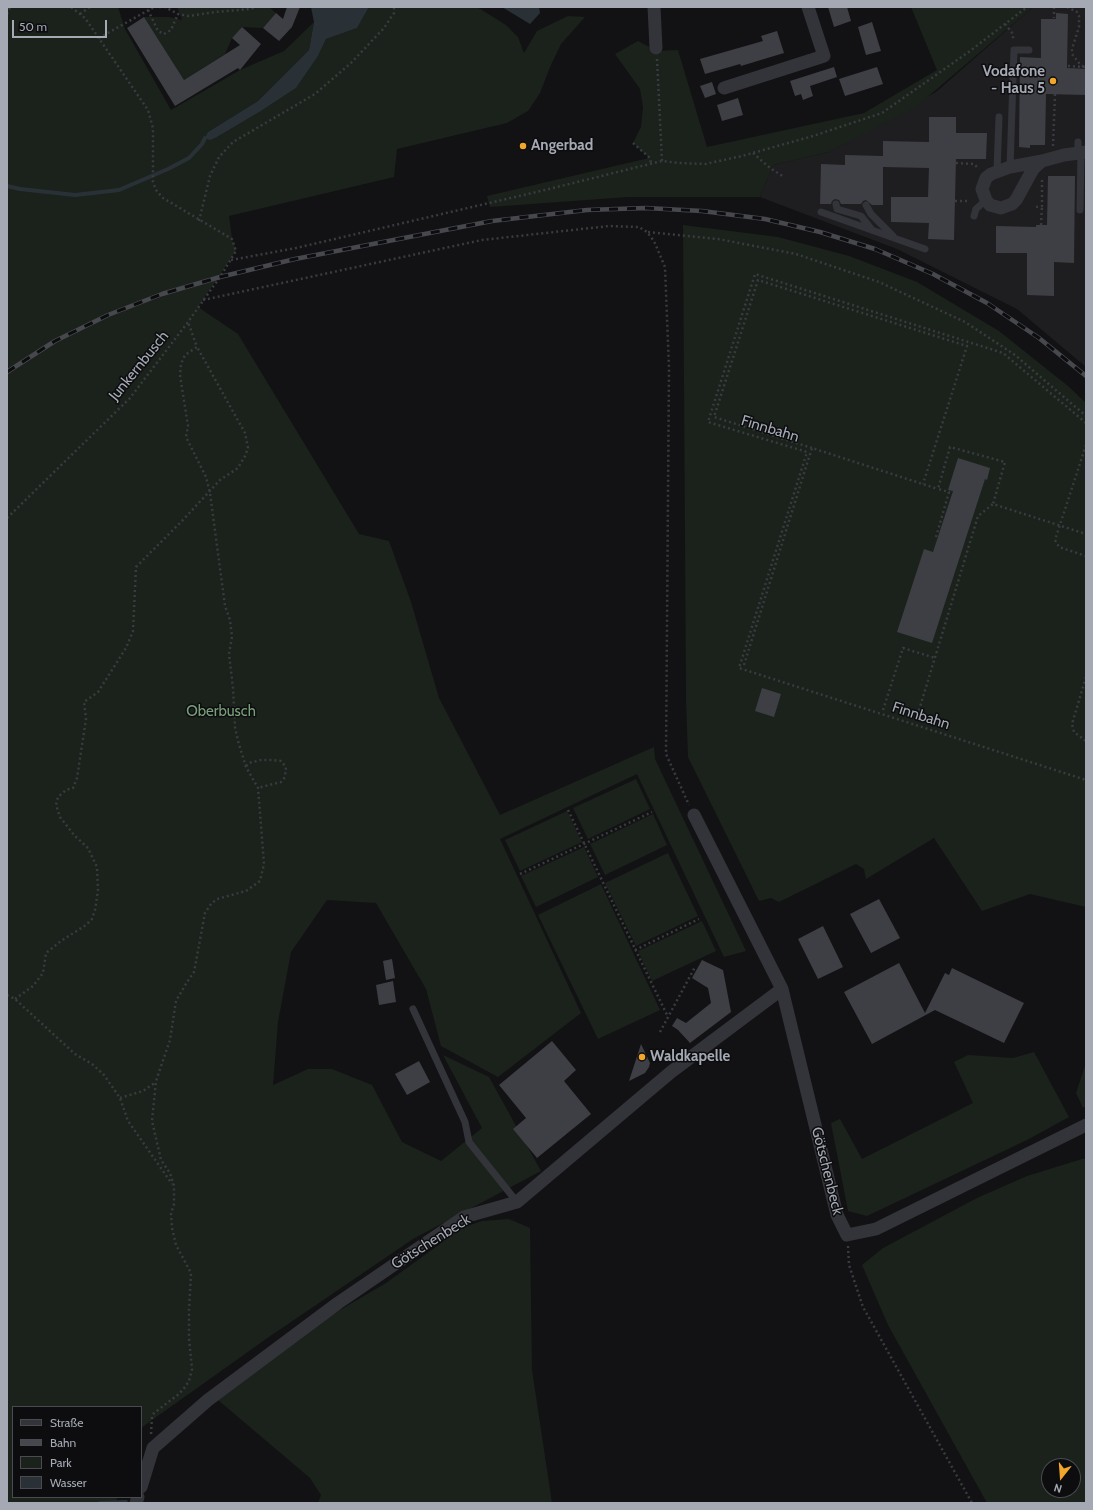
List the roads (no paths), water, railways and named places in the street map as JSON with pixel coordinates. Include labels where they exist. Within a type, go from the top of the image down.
[{"type":"street","points":[[654,7],[656,48]]},
{"type":"street","points":[[724,88],[824,56],[808,7]]},
{"type":"street","points":[[1047,159],[1033,169],[1016,200],[1012,204],[1001,208],[990,205],[986,200],[982,189],[992,175],[1010,167],[1081,150]]},
{"type":"street","name":"Götschenbeck","points":[[694,815],[782,989],[837,1215],[847,1235],[876,1229],[1086,1125]]},
{"type":"street","name":"Götschenbeck","points":[[142,1484],[153,1448],[208,1400],[338,1303],[464,1217],[517,1202],[671,1072],[782,989]]},
{"type":"lane","points":[[1010,167],[1014,50],[1029,50]]},
{"type":"lane","points":[[992,175],[999,117]]},
{"type":"lane","points":[[1080,210],[1081,150]]},
{"type":"lane","points":[[974,216],[976,209],[986,200]]},
{"type":"lane","points":[[836,204],[836,209],[861,216],[872,230]]},
{"type":"lane","points":[[866,205],[871,214],[898,240]]},
{"type":"lane","points":[[821,212],[924,249]]},
{"type":"lane","points":[[413,1009],[465,1122],[468,1142],[517,1202]]},
{"type":"water","points":[[311,7],[369,7],[357,28],[326,39],[318,56],[296,88],[217,137],[210,140],[205,138],[208,132],[258,101],[309,50],[314,22]]},
{"type":"water","points":[[502,7],[539,7],[540,13],[530,24]]},
{"type":"waterway","points":[[7,186],[20,189],[75,195],[119,190],[168,169],[189,158],[202,144],[205,138]]},
{"type":"waterway","points":[[100,1503],[126,1502]]},
{"type":"railway","points":[[7,372],[55,341],[108,315],[162,294],[220,277],[295,259],[492,221],[587,210],[646,208],[702,211],[765,219],[820,232],[875,249],[933,274],[987,303],[1039,338],[1086,376]]},
{"type":"place","name":"Vodafone - Haus 5","points":[[1053,81]]},
{"type":"place","name":"Angerbad","points":[[523,146]]},
{"type":"place","name":"Waldkapelle","points":[[642,1057]]},
{"type":"park label","name":"Oberbusch","points":[[221,712]]}]
